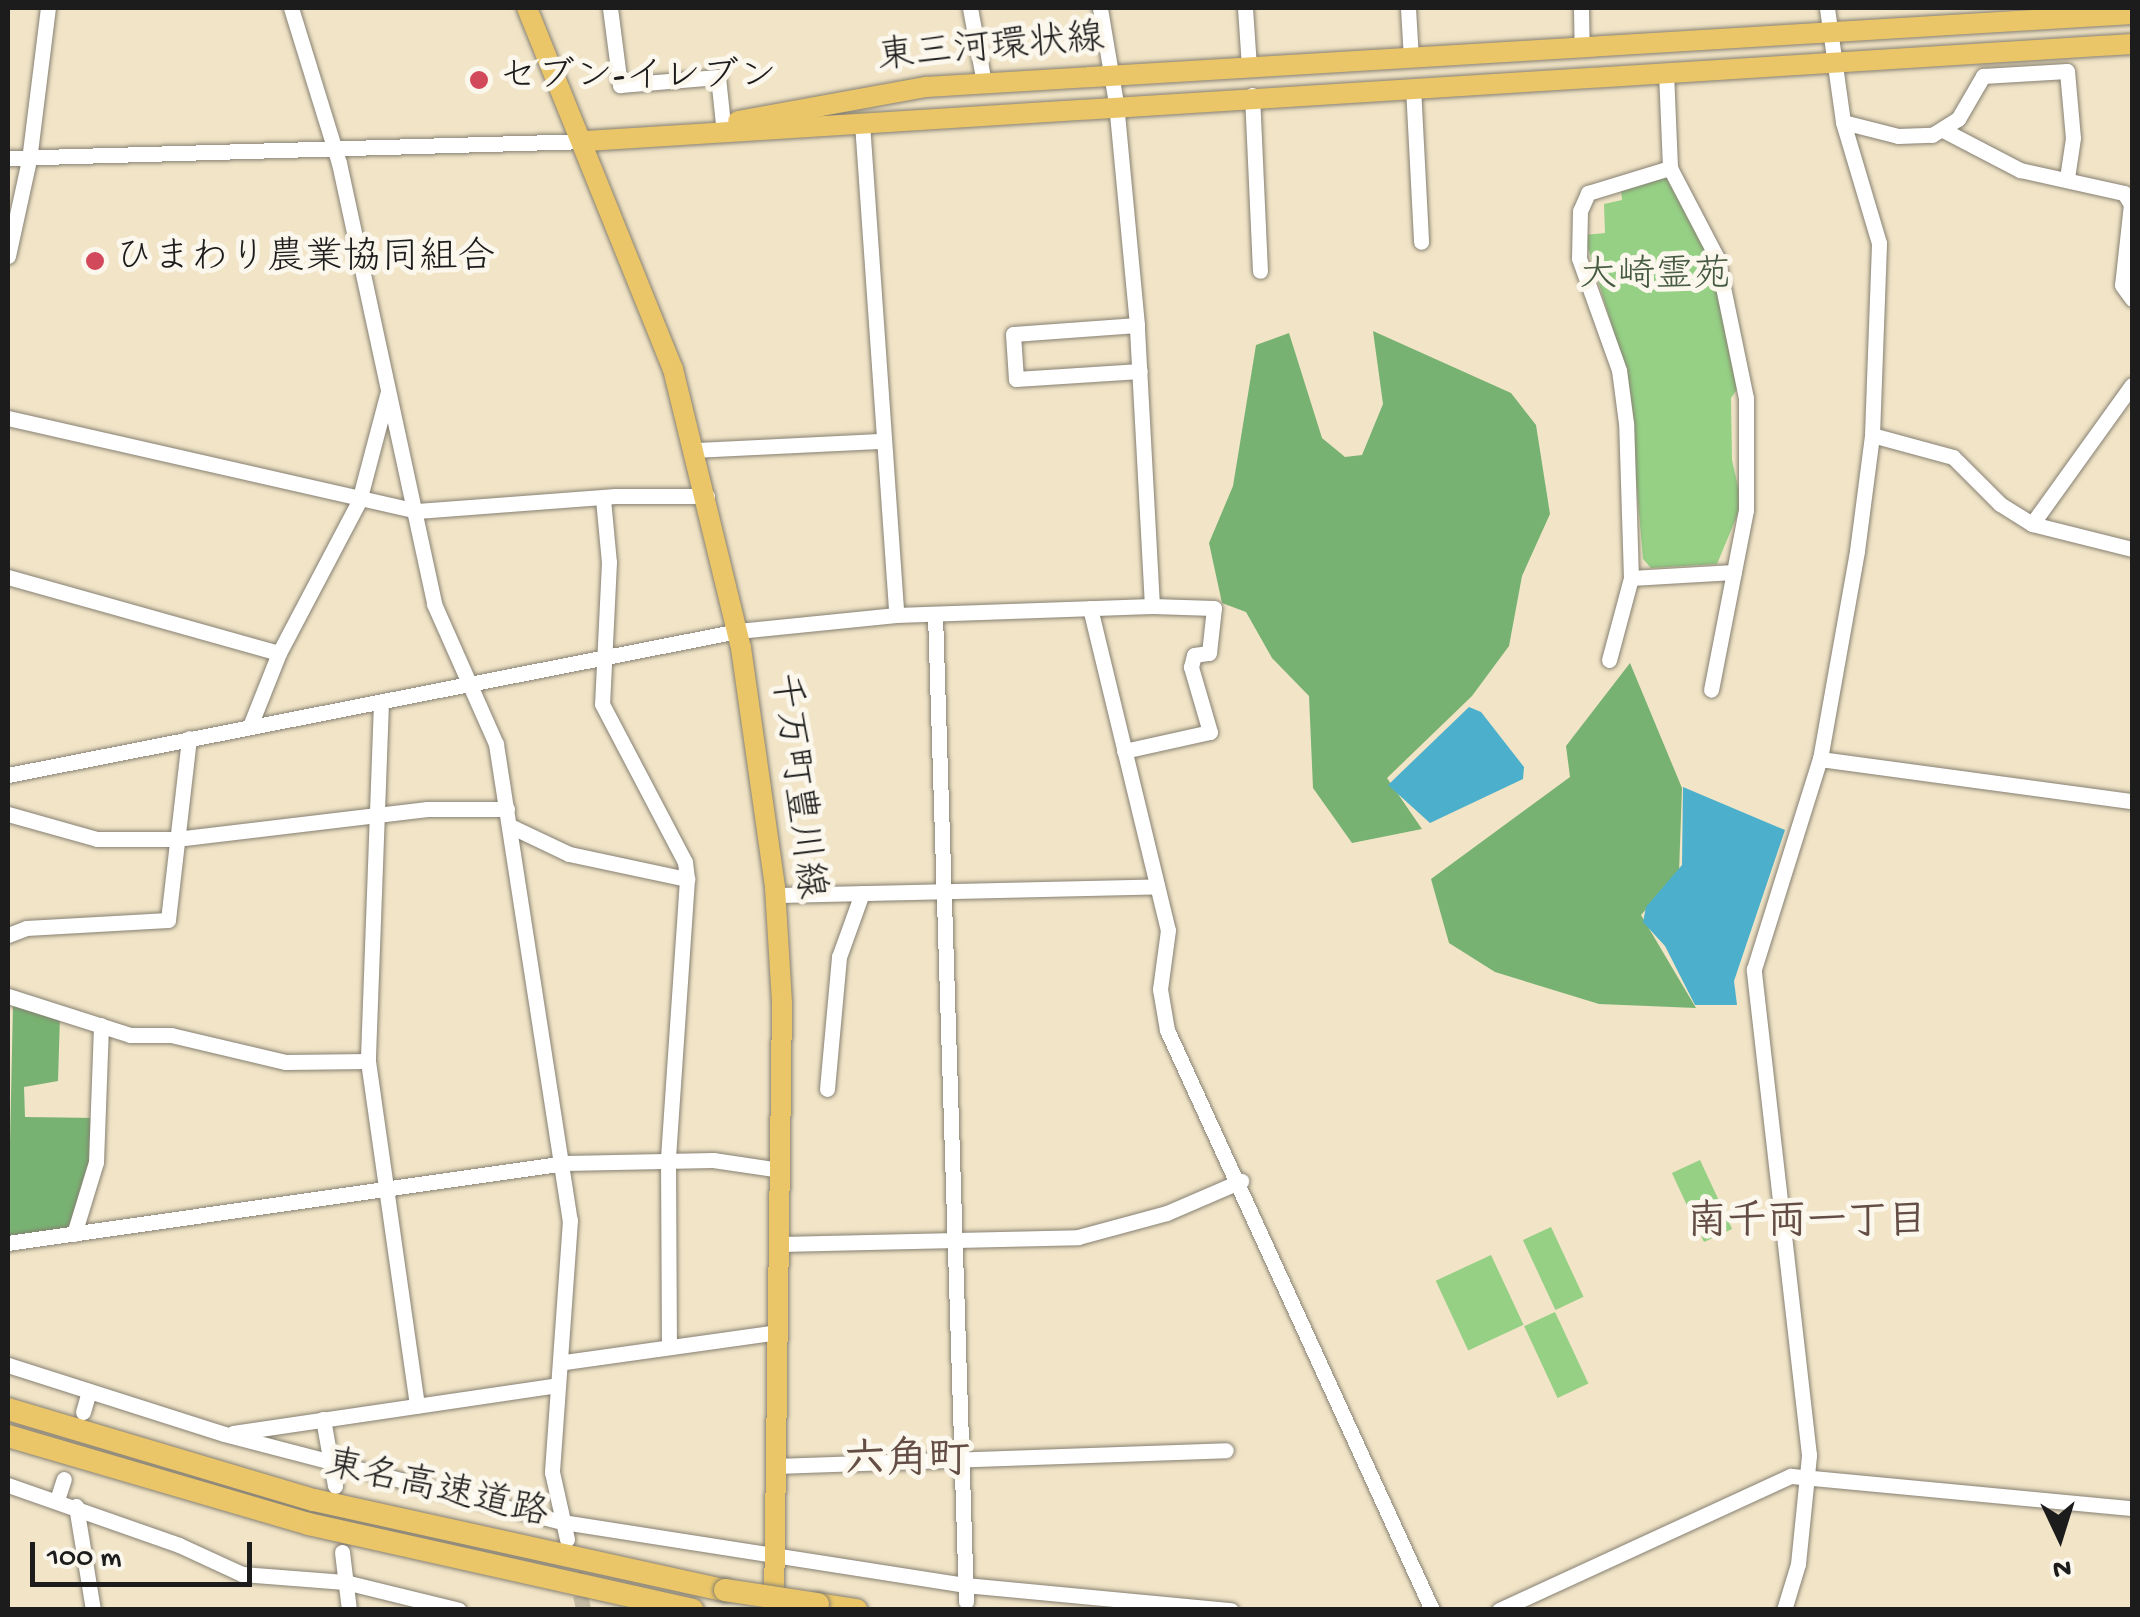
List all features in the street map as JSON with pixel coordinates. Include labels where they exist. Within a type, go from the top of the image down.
[{"type":"highway","name":"東名高速道路","points":[[8,1409],[332,1504],[725,1590],[856,1610]]},
{"type":"highway","name":"東名高速道路","points":[[8,1436],[361,1538],[692,1610]]},
{"type":"main road","name":"千万町豊川線","points":[[527,8],[586,141],[673,369],[738,631],[775,895],[780,1244],[774,1610]]},
{"type":"main road","name":"東三河環状線","points":[[638,138],[885,92],[1830,33],[1969,16],[2132,14]]},
{"type":"main road","name":"東三河環状線","points":[[586,141],[1116,103],[2132,44]]},
{"type":"street","points":[[8,256],[30,160],[48,8]]},
{"type":"street","points":[[291,8],[336,150],[417,511],[434,604],[464,682],[496,744],[522,935],[565,1163],[570,1220],[564,1362],[557,1385],[552,1472],[567,1539]]},
{"type":"street","points":[[610,8],[620,85],[718,78],[723,124]]},
{"type":"street","points":[[970,8],[984,84]]},
{"type":"street","points":[[1100,8],[1116,103],[1140,370],[1152,606]]},
{"type":"street","points":[[1245,8],[1248,68]]},
{"type":"street","points":[[1408,8],[1411,58]]},
{"type":"street","points":[[1581,8],[1582,47]]},
{"type":"street","points":[[1784,1610],[1798,1564],[1807,1475],[1754,969],[1820,759],[1872,435],[1879,243],[1843,122],[1827,8]]},
{"type":"street","points":[[1945,131],[1983,76],[2067,71],[2072,122],[2068,178]]},
{"type":"street","points":[[1666,72],[1670,168],[1717,258],[1746,398],[1746,510],[1710,690]]},
{"type":"street","points":[[1413,87],[1421,242]]},
{"type":"street","points":[[1252,96],[1260,271]]},
{"type":"street","points":[[1843,122],[1898,136],[1945,131],[2020,170],[2124,193],[2131,204],[2122,285],[2132,299]]},
{"type":"street","points":[[862,123],[896,616]]},
{"type":"street","points":[[8,158],[586,141]]},
{"type":"street","points":[[1610,660],[1631,578],[1619,370],[1576,246],[1588,193],[1670,168]]},
{"type":"street","points":[[1136,325],[1013,334],[1016,379],[1140,370]]},
{"type":"street","points":[[2032,524],[2132,385]]},
{"type":"street","points":[[250,726],[278,653],[358,501],[388,392]]},
{"type":"street","points":[[8,418],[268,474],[358,501],[417,511],[707,496]]},
{"type":"street","points":[[1872,435],[1954,457],[2000,504],[2032,524],[2132,549]]},
{"type":"street","points":[[694,450],[882,441]]},
{"type":"street","points":[[603,499],[609,562],[602,704],[685,862],[687,879],[668,1161],[669,1347]]},
{"type":"street","points":[[1631,578],[1734,572]]},
{"type":"street","points":[[8,577],[278,653]]},
{"type":"street","points":[[8,775],[381,702],[602,653],[738,631],[935,614],[1152,606],[1214,608],[1210,653],[1194,654],[1191,666],[1210,732],[1124,751]]},
{"type":"street","points":[[1090,608],[1168,930],[1160,989],[1167,1030],[1241,1181],[1432,1610]]},
{"type":"street","points":[[935,614],[940,892],[966,1602]]},
{"type":"street","points":[[381,702],[368,1061],[390,1188],[417,1406]]},
{"type":"street","points":[[8,935],[26,928],[168,920],[190,738]]},
{"type":"street","points":[[1820,759],[2132,801]]},
{"type":"street","points":[[8,814],[97,839],[176,839],[377,814],[507,809]]},
{"type":"street","points":[[510,826],[570,854],[687,879]]},
{"type":"street","points":[[775,895],[1157,886]]},
{"type":"street","points":[[827,1089],[839,957],[862,893]]},
{"type":"street","points":[[8,996],[101,1025],[285,1062],[368,1061]]},
{"type":"street","points":[[74,1234],[96,1162],[101,1025]]},
{"type":"street","points":[[8,1243],[565,1163],[668,1161],[780,1170]]},
{"type":"street","points":[[780,1244],[1078,1237],[1167,1213],[1241,1181]]},
{"type":"street","points":[[564,1362],[778,1332]]},
{"type":"street","points":[[8,1365],[224,1434],[563,1522],[775,1552],[965,1585],[1231,1610]]},
{"type":"street","points":[[224,1434],[557,1385]]},
{"type":"street","points":[[83,1412],[89,1391]]},
{"type":"street","points":[[322,1419],[334,1486]]},
{"type":"street","points":[[776,1466],[1226,1450]]},
{"type":"street","points":[[1498,1610],[1791,1476],[2132,1508]]},
{"type":"street","points":[[57,1500],[64,1479]]},
{"type":"street","points":[[8,1485],[76,1506],[242,1574],[344,1582],[459,1610]]},
{"type":"street","points":[[76,1506],[93,1610]]},
{"type":"street","points":[[342,1552],[349,1610]]},
{"type":"green space","name":"大崎霊苑","points":[[1666,177],[1707,254],[1719,300],[1738,388],[1731,398],[1732,460],[1742,504],[1717,564],[1651,568],[1643,559],[1627,375],[1584,235],[1605,233],[1604,204],[1622,200],[1621,190]]},
{"type":"green space","points":[[1373,331],[1511,393],[1536,425],[1550,514],[1522,576],[1509,646],[1472,696],[1387,778],[1422,829],[1352,843],[1313,788],[1309,696],[1272,658],[1246,612],[1222,603],[1209,543],[1233,486],[1256,345],[1289,333],[1322,438],[1345,457],[1362,455],[1383,404]]},
{"type":"green space","points":[[1630,663],[1682,788],[1679,873],[1641,915],[1696,1008],[1599,1004],[1495,972],[1449,943],[1431,879],[1570,777],[1566,746]]},
{"type":"green space","points":[[13,1003],[60,1016],[58,1081],[24,1087],[25,1117],[97,1118],[93,1161],[72,1229],[8,1239]]},
{"type":"green space","points":[[1700,1160],[1732,1229],[1704,1242],[1672,1173]]},
{"type":"green space","points":[[1551,1227],[1584,1297],[1555,1310],[1523,1240]]},
{"type":"green space","points":[[1491,1255],[1524,1325],[1468,1351],[1436,1281]]},
{"type":"green space","points":[[1555,1312],[1588,1384],[1558,1398],[1524,1326]]},
{"type":"water","points":[[1469,707],[1481,712],[1524,767],[1523,779],[1430,823],[1388,785]]},
{"type":"water","points":[[1683,787],[1785,830],[1734,981],[1737,1005],[1695,1005],[1665,946],[1643,922],[1646,907],[1682,865]]},
{"type":"tunnel","points":[[570,1550],[584,1610]]},
{"type":"place","name":"セブン-イレブン","points":[[479,80]]},
{"type":"place","name":"ひまわり農業協同組合","points":[[95,261]]},
{"type":"district","name":"南千両一丁目","points":[[1807,1225]]},
{"type":"district","name":"六角町","points":[[907,1464]]}]
